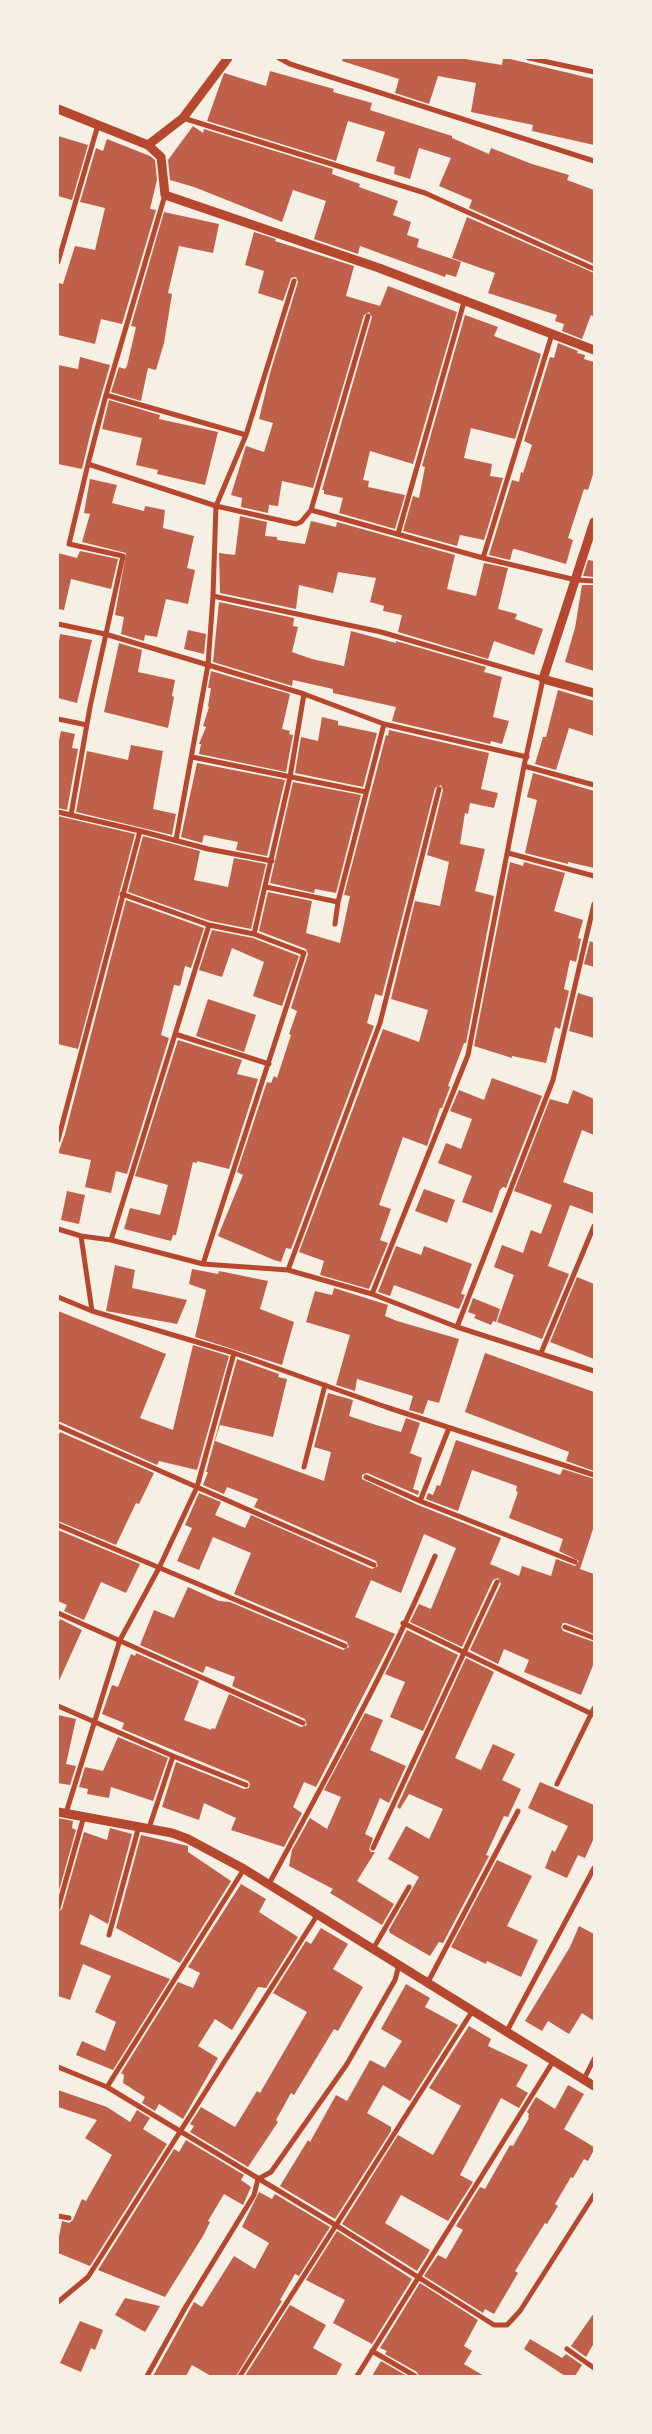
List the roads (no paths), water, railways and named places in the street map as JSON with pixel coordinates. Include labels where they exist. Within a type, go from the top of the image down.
[{"type":"street","points":[[148,145],[183,118],[228,58]]},
{"type":"street","points":[[278,58],[300,67],[594,161]]},
{"type":"street","points":[[533,58],[594,72]]},
{"type":"street","points":[[58,109],[148,145],[161,157],[165,195],[106,395],[69,544],[122,556],[87,725],[71,815]]},
{"type":"street","points":[[183,118],[425,193],[594,269]]},
{"type":"street","points":[[58,262],[98,124]]},
{"type":"street","points":[[165,195],[379,268],[594,350]]},
{"type":"street","points":[[176,840],[208,665],[213,596],[216,506],[246,436],[294,281]]},
{"type":"street","points":[[398,534],[464,302]]},
{"type":"street","points":[[88,464],[216,506],[296,524],[301,522],[311,510],[368,316]]},
{"type":"street","points":[[482,558],[553,333]]},
{"type":"street","points":[[106,395],[246,436]]},
{"type":"street","points":[[311,510],[482,558],[576,580],[594,581]]},
{"type":"street","points":[[372,1294],[468,1055],[524,766],[544,679],[594,522]]},
{"type":"street","points":[[213,596],[381,632],[594,693]]},
{"type":"street","points":[[58,624],[105,634],[304,694],[384,724],[527,757]]},
{"type":"street","points":[[254,934],[290,777],[304,694]]},
{"type":"street","points":[[58,719],[87,725]]},
{"type":"street","points":[[336,924],[338,902],[384,724]]},
{"type":"street","points":[[192,757],[366,792]]},
{"type":"street","points":[[524,766],[594,785]]},
{"type":"street","points":[[288,1270],[380,1022],[439,789]]},
{"type":"street","points":[[58,812],[208,849],[272,861]]},
{"type":"street","points":[[58,1140],[140,831]]},
{"type":"street","points":[[508,853],[594,876]]},
{"type":"street","points":[[266,887],[338,902]]},
{"type":"street","points":[[122,894],[209,925],[254,934],[304,954],[202,1264]]},
{"type":"street","points":[[457,1327],[553,1080],[594,904]]},
{"type":"street","points":[[111,1240],[209,925]]},
{"type":"street","points":[[175,1034],[269,1064]]},
{"type":"street","points":[[541,1353],[594,1226]]},
{"type":"street","points":[[58,1229],[81,1236],[111,1240],[202,1264],[288,1270],[372,1294],[457,1327],[594,1371]]},
{"type":"street","points":[[81,1236],[92,1311]]},
{"type":"street","points":[[58,1297],[92,1311],[234,1353],[449,1428],[594,1475]]},
{"type":"street","points":[[234,1353],[197,1487],[158,1568],[120,1640],[62,1813],[139,1825],[188,1839],[269,1884],[594,2086]]},
{"type":"street","points":[[304,1467],[325,1385]]},
{"type":"street","points":[[58,1426],[374,1565]]},
{"type":"street","points":[[420,1501],[449,1428]]},
{"type":"street","points":[[366,1477],[420,1501],[575,1562]]},
{"type":"street","points":[[58,1525],[345,1646]]},
{"type":"street","points":[[269,1884],[343,1746],[435,1556]]},
{"type":"street","points":[[373,1848],[497,1582]]},
{"type":"street","points":[[58,1612],[303,1724]]},
{"type":"street","points":[[404,1623],[466,1651],[593,1714]]},
{"type":"street","points":[[565,1626],[594,1638]]},
{"type":"street","points":[[58,1706],[94,1720],[173,1756],[246,1785]]},
{"type":"street","points":[[558,1784],[593,1714],[594,1708]]},
{"type":"street","points":[[149,1828],[173,1756]]},
{"type":"street","points":[[428,1982],[518,1811]]},
{"type":"street","points":[[58,1908],[84,1816]]},
{"type":"street","points":[[109,1935],[139,1825]]},
{"type":"street","points":[[507,2031],[594,1868]]},
{"type":"street","points":[[107,2087],[244,1869]]},
{"type":"street","points":[[373,1949],[409,1887]]},
{"type":"street","points":[[58,2302],[88,2277],[318,1914]]},
{"type":"street","points":[[147,2376],[185,2308],[254,2195],[258,2179],[271,2172],[347,2064],[395,1980],[399,1964]]},
{"type":"street","points":[[240,2376],[473,2010]]},
{"type":"street","points":[[584,2079],[594,2059]]},
{"type":"street","points":[[357,2376],[554,2060]]},
{"type":"street","points":[[58,2067],[107,2087],[337,2226],[489,2323],[507,2325],[520,2311],[594,2196]]},
{"type":"street","points":[[58,2216],[69,2218]]},
{"type":"street","points":[[567,2349],[594,2368]]},
{"type":"street","points":[[372,2351],[415,2376]]}]
